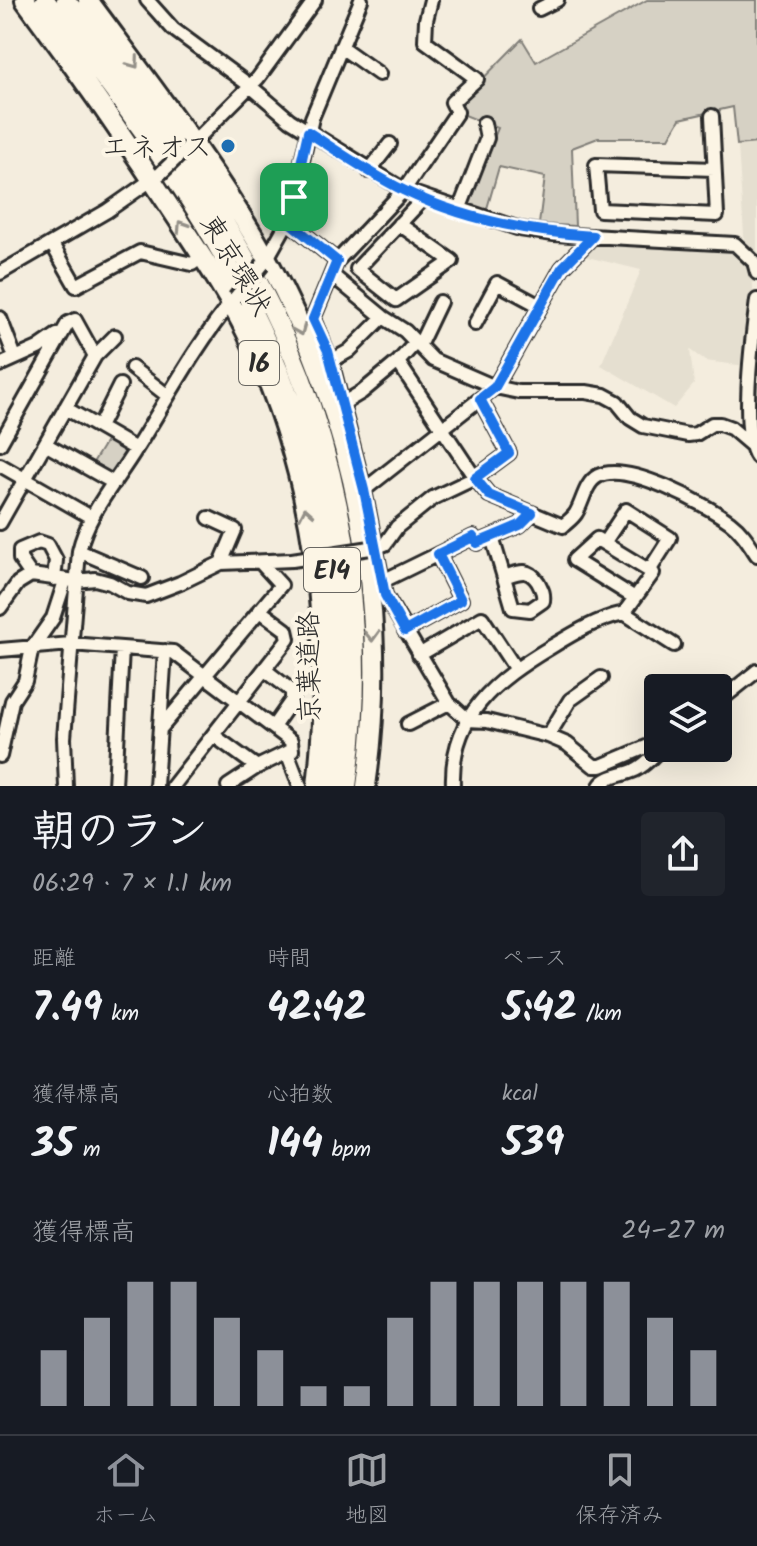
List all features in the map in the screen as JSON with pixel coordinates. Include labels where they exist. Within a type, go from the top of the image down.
[{"type":"highway","name":"東京環状","points":[[25,0],[156,177],[202,257],[233,301],[281,418],[309,530],[323,644],[323,703],[317,786]]},
{"type":"highway","name":"京葉道路","points":[[45,0],[193,204],[237,279],[284,379],[309,453],[331,555],[340,662],[339,712],[344,775]]},
{"type":"highway","name":"京葉道路","points":[[66,0],[191,172],[234,239],[278,321],[305,387],[325,449],[344,537],[355,666],[344,775],[332,786]]},
{"type":"highway","name":"東京環状","points":[[88,0],[190,145],[265,262],[324,389],[354,491],[370,594],[373,661],[366,786]]},
{"type":"street","points":[[147,0],[173,29],[249,85],[290,120],[404,190],[520,229],[735,244],[754,262],[757,273]]},
{"type":"street","points":[[0,273],[52,244],[156,177],[249,85],[315,0]]},
{"type":"street","points":[[0,756],[6,702],[25,681],[32,648],[53,618],[91,517],[205,335],[265,262],[288,221],[308,132],[361,0]]},
{"type":"street","points":[[431,0],[425,41],[477,79],[452,102],[457,112],[404,190],[337,261],[313,319],[331,361],[364,490],[385,595],[449,703],[468,720],[487,721],[548,736],[567,744],[594,766],[644,748]]},
{"type":"street","points":[[539,9],[557,0]]},
{"type":"street","points":[[341,47],[379,74]]},
{"type":"street","points":[[712,116],[717,215],[600,210],[596,165],[714,169]]},
{"type":"street","points":[[459,210],[487,138],[484,123]]},
{"type":"street","points":[[369,171],[390,144]]},
{"type":"street","points":[[399,224],[452,261],[396,300],[357,269],[399,224],[424,198]]},
{"type":"street","points":[[671,213],[671,240]]},
{"type":"street","points":[[288,221],[337,261]]},
{"type":"street","points":[[364,490],[495,387],[562,268],[593,236]]},
{"type":"street","points":[[52,244],[76,286],[140,252],[192,264],[202,257]]},
{"type":"street","points":[[332,275],[405,331],[433,360],[495,387],[519,392],[604,395],[617,402],[630,418],[643,426],[688,435],[696,434],[712,424],[720,424],[731,428],[754,451]]},
{"type":"street","points":[[475,324],[497,283],[540,306]]},
{"type":"street","points":[[754,451],[748,380],[757,300]]},
{"type":"street","points":[[342,404],[362,392],[417,345],[440,302]]},
{"type":"street","points":[[331,361],[349,351],[383,317]]},
{"type":"street","points":[[0,318],[4,364],[60,334]]},
{"type":"street","points":[[0,444],[68,323],[75,320],[95,356]]},
{"type":"street","points":[[0,523],[95,356],[115,336]]},
{"type":"street","points":[[398,362],[489,495],[563,526],[575,515],[591,482],[598,476],[611,473],[630,475],[679,494],[729,521],[743,534],[757,555]]},
{"type":"street","points":[[132,368],[168,396]]},
{"type":"street","points":[[99,427],[120,385]]},
{"type":"street","points":[[0,608],[18,583],[31,575],[65,580],[95,579],[128,593],[146,596],[221,563],[292,560],[385,544],[397,527],[433,498],[475,478],[509,453],[480,399]]},
{"type":"street","points":[[65,408],[136,449]]},
{"type":"street","points":[[45,444],[114,483]]},
{"type":"street","points":[[0,465],[91,517]]},
{"type":"street","points":[[604,543],[626,510],[670,538],[649,571]]},
{"type":"street","points":[[383,581],[473,537],[477,543],[520,525],[532,513]]},
{"type":"street","points":[[209,518],[235,530],[221,563]]},
{"type":"street","points":[[492,537],[504,577]]},
{"type":"street","points":[[453,786],[455,755],[472,711],[488,691],[515,668],[579,630],[606,617],[624,613],[635,598],[653,573],[597,539],[574,560],[635,598]]},
{"type":"street","points":[[31,575],[20,559],[20,550],[39,542],[48,545],[65,580],[71,644],[64,738],[66,786]]},
{"type":"street","points":[[79,551],[142,578]]},
{"type":"street","points":[[405,631],[461,600],[438,554]]},
{"type":"street","points":[[161,728],[281,585],[260,562]]},
{"type":"street","points":[[173,786],[288,639],[286,630],[259,610]]},
{"type":"street","points":[[624,613],[674,645]]},
{"type":"street","points":[[419,655],[482,618],[515,668]]},
{"type":"street","points":[[0,650],[71,644],[173,652],[291,741],[292,750],[228,786]]},
{"type":"street","points":[[115,786],[122,648]]},
{"type":"street","points":[[156,786],[165,651]]},
{"type":"street","points":[[265,670],[292,691],[292,700],[273,727]]},
{"type":"street","points":[[732,691],[757,671]]},
{"type":"street","points":[[548,736],[570,700],[601,678]]},
{"type":"street","points":[[408,724],[449,703]]},
{"type":"street","points":[[213,735],[257,767]]},
{"type":"street","points":[[287,752],[300,786]]},
{"type":"street","points":[[600,786],[606,779],[635,770],[647,762]]},
{"type":"shaded area","points":[[647,0],[757,0],[757,143],[737,145],[733,107],[680,119],[669,138],[598,138],[572,148],[575,226],[539,224],[545,177],[499,167],[486,212],[466,204],[498,128],[462,114],[458,104],[522,39],[536,62]]},
{"type":"shaded area","points":[[757,144],[757,259],[745,250],[738,146]]},
{"type":"shaded area","points":[[593,241],[724,249],[744,258],[752,268],[754,308],[746,366],[705,361],[690,350],[694,384],[674,408],[601,365],[641,270],[579,255]]},
{"type":"shaded area","points":[[108,438],[125,447],[125,452],[112,474],[104,474],[91,466]]},
{"type":"place","name":"エネオス","points":[[228,146]]},
{"type":"route","points":[[308,132],[369,171],[424,198],[520,229],[593,236],[562,268],[495,387],[480,399],[509,453],[475,478],[489,495],[532,513],[520,525],[477,543],[473,537],[438,554],[461,600],[405,631],[385,595],[364,490],[328,351],[313,319],[337,261],[288,221],[294,197],[308,132]]}]
